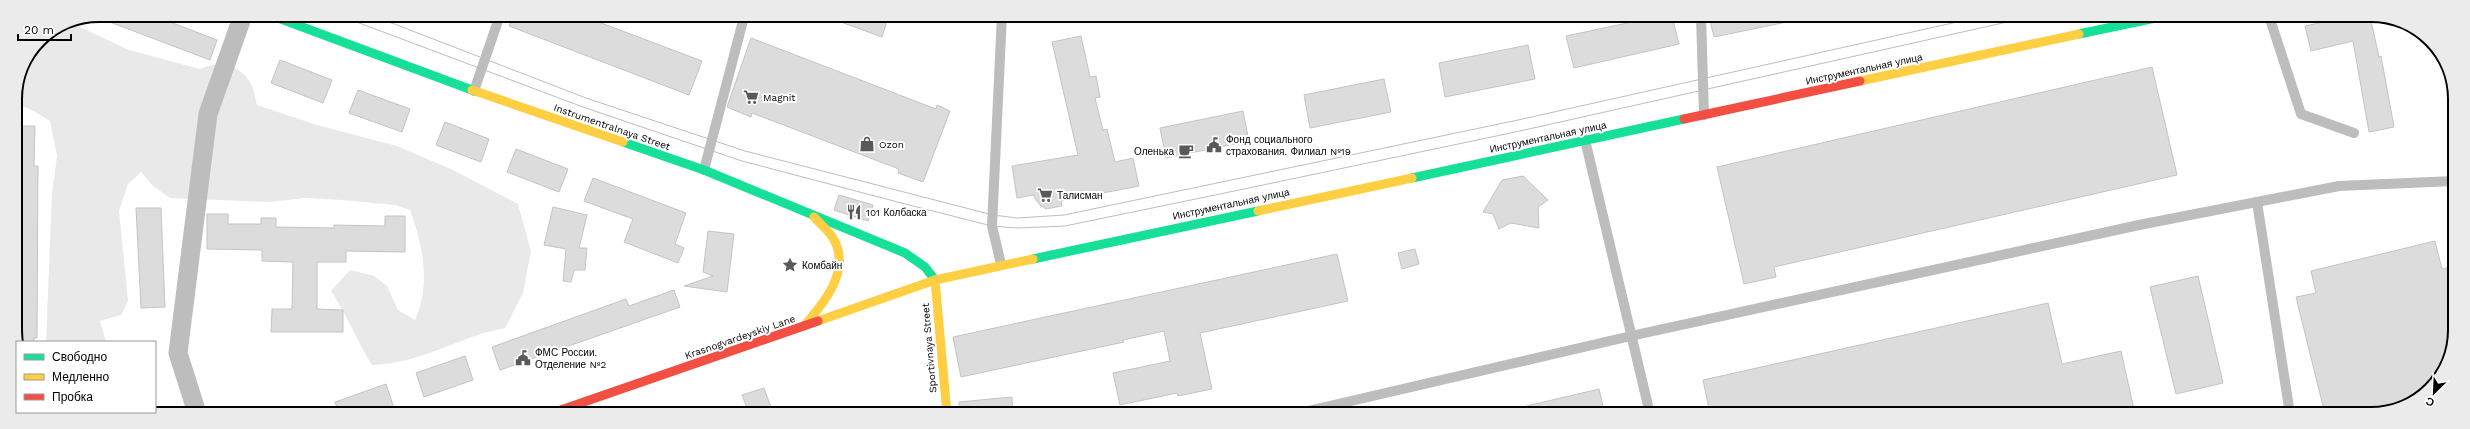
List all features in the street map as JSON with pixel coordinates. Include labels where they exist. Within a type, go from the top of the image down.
[{"type":"street","points":[[195,407],[178,353],[208,114],[241,22]]},
{"type":"street","name":"Instrumentralnaya Street","points":[[289,22],[474,91],[704,170],[906,253],[925,267],[935,280]]},
{"type":"street","name":"Инструментальная улица","points":[[935,280],[1001,264],[2137,22]]},
{"type":"street","points":[[803,326],[827,300],[841,266],[833,239],[811,214]]},
{"type":"street","name":"Krasnogvardeyskiy Lane","points":[[569,407],[935,280]]},
{"type":"street","name":"Sportivnaya Street","points":[[935,280],[946,407]]},
{"type":"lane","points":[[474,91],[498,22]]},
{"type":"lane","points":[[704,170],[743,22]]},
{"type":"lane","points":[[1001,264],[992,226],[1003,22]]},
{"type":"lane","points":[[1701,22],[1704,115]]},
{"type":"lane","points":[[2271,22],[2301,114],[2354,133]]},
{"type":"lane","points":[[1585,140],[1648,407]]},
{"type":"lane","points":[[1325,407],[1631,336],[2139,225],[2339,186],[2448,181]]},
{"type":"lane","points":[[2257,202],[2289,407]]},
{"type":"shaded area","points":[[77,26],[129,50],[200,69],[215,65],[230,66],[243,73],[248,79],[253,88],[257,105],[317,125],[397,146],[453,170],[518,204],[531,251],[523,293],[505,328],[471,337],[408,360],[372,365],[331,291],[350,270],[374,276],[387,286],[398,310],[415,320],[423,293],[424,279],[422,251],[410,210],[395,205],[305,198],[269,202],[170,198],[153,186],[141,172],[128,184],[119,211],[128,301],[121,315],[100,321],[106,341],[46,341],[52,193],[57,156],[50,121],[30,109],[22,106],[22,99],[23,84],[32,60],[48,41],[65,30]]},
{"type":"building","points":[[110,22],[170,22],[217,40],[210,60]]},
{"type":"building","points":[[510,22],[599,22],[702,61],[689,95],[509,26]]},
{"type":"building","points":[[841,22],[887,22],[882,37]]},
{"type":"building","points":[[1632,22],[1674,22],[1679,44],[1574,68],[1566,36]]},
{"type":"building","points":[[1710,22],[1787,22],[1714,37]]},
{"type":"building","points":[[2323,22],[2371,22],[2379,57],[2381,56],[2394,127],[2369,132],[2353,41],[2311,51],[2305,26]]},
{"type":"building","points":[[1081,36],[1090,77],[1096,76],[1100,97],[1095,98],[1103,130],[1107,129],[1115,162],[1133,158],[1139,186],[1061,201],[1062,206],[1046,209],[1039,204],[1033,195],[1017,198],[1012,166],[1078,155],[1052,42]]},
{"type":"building","points":[[751,38],[936,109],[937,105],[950,111],[923,182],[898,173],[899,169],[752,113],[751,117],[727,107]]},
{"type":"building","points":[[1528,45],[1535,79],[1445,97],[1439,63]]},
{"type":"building","points":[[280,60],[332,80],[323,103],[271,83]]},
{"type":"building","points":[[2152,67],[2177,175],[1774,267],[1776,277],[1744,284],[1717,167]]},
{"type":"building","points":[[1384,79],[1391,112],[1310,128],[1304,95]]},
{"type":"building","points":[[358,90],[410,109],[402,132],[349,113]]},
{"type":"building","points":[[1243,111],[1249,141],[1166,158],[1160,128]]},
{"type":"building","points":[[445,122],[489,139],[481,162],[436,145]]},
{"type":"building","points":[[22,126],[35,126],[34,166],[38,166],[37,338],[34,338],[34,341],[23,341],[22,335]]},
{"type":"building","points":[[516,149],[568,169],[559,192],[507,172]]},
{"type":"building","points":[[1523,176],[1548,200],[1538,207],[1539,228],[1511,223],[1499,229],[1493,214],[1483,212],[1502,180]]},
{"type":"building","points":[[593,178],[686,213],[675,244],[684,248],[678,263],[624,242],[633,219],[584,201]]},
{"type":"building","points":[[839,195],[873,205],[868,221],[834,210]]},
{"type":"building","points":[[553,207],[587,215],[579,248],[587,248],[585,270],[574,270],[571,282],[563,281],[566,249],[544,245]]},
{"type":"building","points":[[136,208],[161,208],[165,307],[141,308]]},
{"type":"building","points":[[207,214],[228,214],[228,224],[261,224],[261,218],[276,218],[276,227],[334,228],[334,225],[385,226],[385,216],[405,216],[405,252],[346,251],[346,262],[317,262],[317,309],[343,310],[343,332],[271,332],[272,309],[292,309],[293,262],[262,261],[262,250],[207,249]]},
{"type":"building","points":[[708,231],[734,234],[727,292],[684,286],[713,276],[703,272]]},
{"type":"building","points":[[2435,241],[2442,269],[2448,268],[2448,330],[2444,355],[2435,373],[2414,373],[2414,394],[2386,406],[2323,407],[2296,297],[2316,293],[2311,271]]},
{"type":"building","points":[[1415,249],[1419,264],[1402,269],[1398,253]]},
{"type":"building","points":[[1337,254],[1348,301],[1200,333],[1212,389],[1178,396],[1177,393],[1120,405],[1113,373],[1170,361],[1164,331],[1123,340],[1124,342],[961,377],[953,337]]},
{"type":"building","points":[[2198,276],[2223,383],[2176,394],[2150,287]]},
{"type":"building","points":[[674,290],[680,307],[500,370],[492,347],[626,299],[629,306]]},
{"type":"building","points":[[2048,303],[2062,364],[2121,351],[2133,407],[1709,407],[1703,380]]},
{"type":"building","points":[[465,356],[473,380],[424,397],[416,373]]},
{"type":"building","points":[[386,384],[394,407],[337,407],[335,402]]},
{"type":"building","points":[[764,388],[771,407],[747,407],[742,395]]},
{"type":"building","points":[[1599,389],[1603,407],[1522,407]]},
{"type":"building","points":[[1012,397],[1013,407],[959,407],[959,402]]},
{"type":"tram line","points":[[357,22],[583,107],[742,161],[992,226],[1017,228],[1065,226],[1244,189],[1520,131],[2007,22]]},
{"type":"tram line","points":[[389,22],[586,98],[745,151],[993,215],[1017,218],[1064,215],[1518,120],[1957,22]]},
{"type":"traffic: fast","points":[[289,22],[472,90]]},
{"type":"traffic: fast","points":[[2079,34],[2136,22]]},
{"type":"traffic: fast","points":[[1412,178],[1684,119]]},
{"type":"traffic: fast","points":[[623,142],[704,170],[905,253],[925,267],[935,280]]},
{"type":"traffic: fast","points":[[1033,259],[1258,211]]},
{"type":"traffic: slow","points":[[1860,81],[2079,34]]},
{"type":"traffic: slow","points":[[472,90],[623,142]]},
{"type":"traffic: slow","points":[[1258,211],[1412,178]]},
{"type":"traffic: slow","points":[[804,326],[827,296],[837,274],[839,262],[838,250],[833,238],[814,217]]},
{"type":"traffic: slow","points":[[818,321],[935,280],[1033,259]]},
{"type":"traffic: slow","points":[[935,280],[946,407]]},
{"type":"traffic: jam","points":[[1684,119],[1860,81]]},
{"type":"traffic: jam","points":[[569,407],[818,321]]},
{"type":"place","name":"Magnit","points":[[751,97]]},
{"type":"place","name":"Ozon","points":[[867,144]]},
{"type":"place","name":"Фонд социального страхования. Филиал №19","points":[[1214,145]]},
{"type":"place","name":"Оленька","points":[[1186,151]]},
{"type":"place","name":"Талисман","points":[[1045,195]]},
{"type":"place","name":"101 Колбаска","points":[[854,212]]},
{"type":"place","name":"Комбайн","points":[[790,265]]},
{"type":"place","name":"ФМС России. Отделение №2","points":[[523,358]]}]
